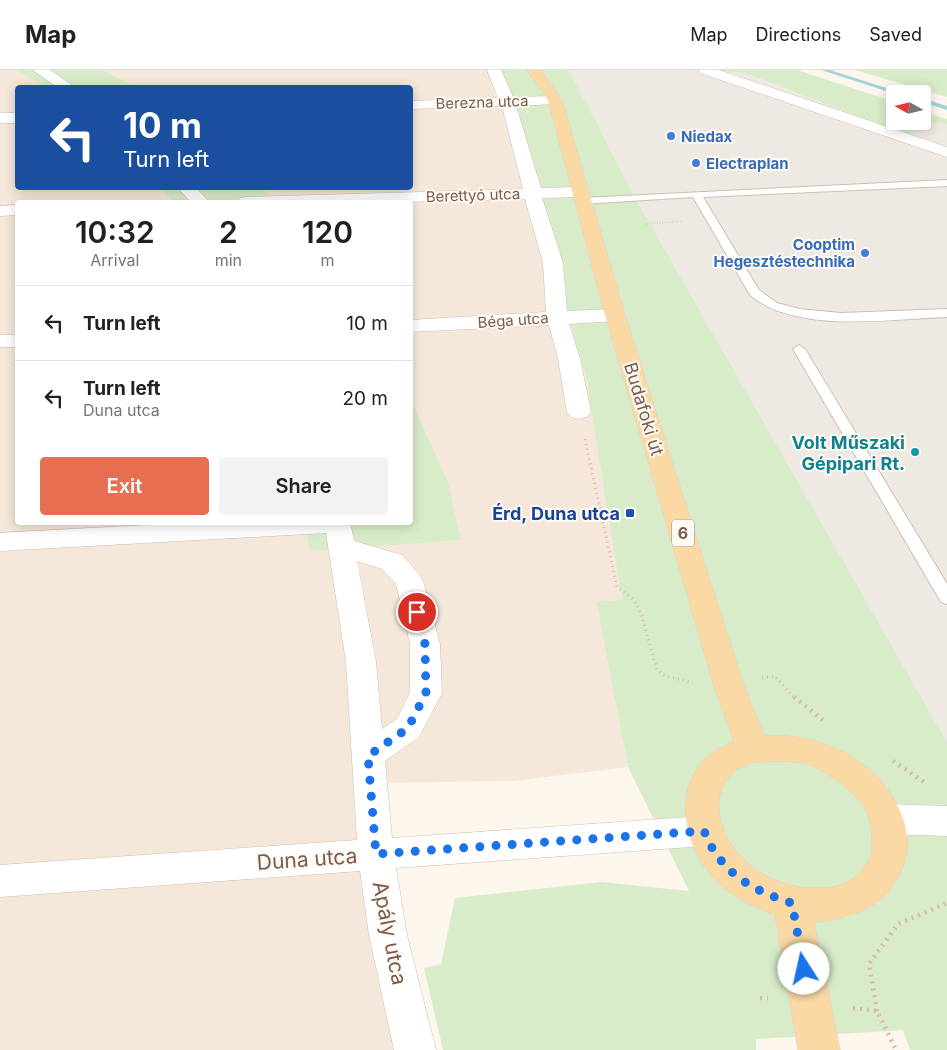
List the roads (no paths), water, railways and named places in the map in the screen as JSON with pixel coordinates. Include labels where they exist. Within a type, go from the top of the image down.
[{"type":"main road","name":"Budafoki út","points":[[534,70],[555,100],[615,315],[728,683],[753,750]]},
{"type":"main road","points":[[777,748],[805,751],[831,761],[855,776],[874,794],[887,819],[891,844],[887,867],[874,885],[851,900],[821,905],[792,903],[764,894],[735,876],[716,855],[704,831],[700,802],[709,779],[726,760],[753,750],[777,748]]},
{"type":"main road","points":[[792,903],[819,1050]]},
{"type":"street","points":[[40,70],[64,85]]},
{"type":"street","points":[[494,70],[507,102],[532,183],[532,194],[553,263],[557,317],[569,359],[579,412]]},
{"type":"street","points":[[704,70],[947,152]]},
{"type":"street","name":"Berezna utca","points":[[413,105],[555,100]]},
{"type":"street","points":[[0,118],[15,118]]},
{"type":"street","points":[[189,190],[198,200]]},
{"type":"street","name":"Berettyó utca","points":[[318,200],[532,194],[581,197]]},
{"type":"street","points":[[0,211],[15,210]]},
{"type":"street","name":"Béga utca","points":[[413,326],[615,315]]},
{"type":"street","points":[[0,341],[15,341]]},
{"type":"street","points":[[0,542],[339,531],[392,562],[409,581],[425,644],[426,693],[408,728],[368,756]]},
{"type":"street","name":"Apály utca","points":[[339,531],[361,662],[376,854],[388,935],[414,1050]]},
{"type":"street","points":[[887,819],[947,822]]},
{"type":"street","name":"Duna utca","points":[[0,881],[704,831]]},
{"type":"lane","points":[[581,197],[947,183]]},
{"type":"lane","points":[[696,194],[754,292],[763,300],[780,308],[844,316],[947,313]]},
{"type":"lane","points":[[799,349],[947,598]]},
{"type":"waterway","points":[[824,70],[886,89]]},
{"type":"waterway","points":[[931,103],[947,108]]},
{"type":"place","name":"Niedax","points":[[671,136]]},
{"type":"place","name":"Electraplan","points":[[696,163]]},
{"type":"place","name":"Cooptim Hegesztéstechnika","points":[[865,253]]},
{"type":"place","name":"Volt Műszaki Gépipari Rt.","points":[[915,452]]},
{"type":"place","name":"Érd, Duna utca","points":[[630,513]]}]
